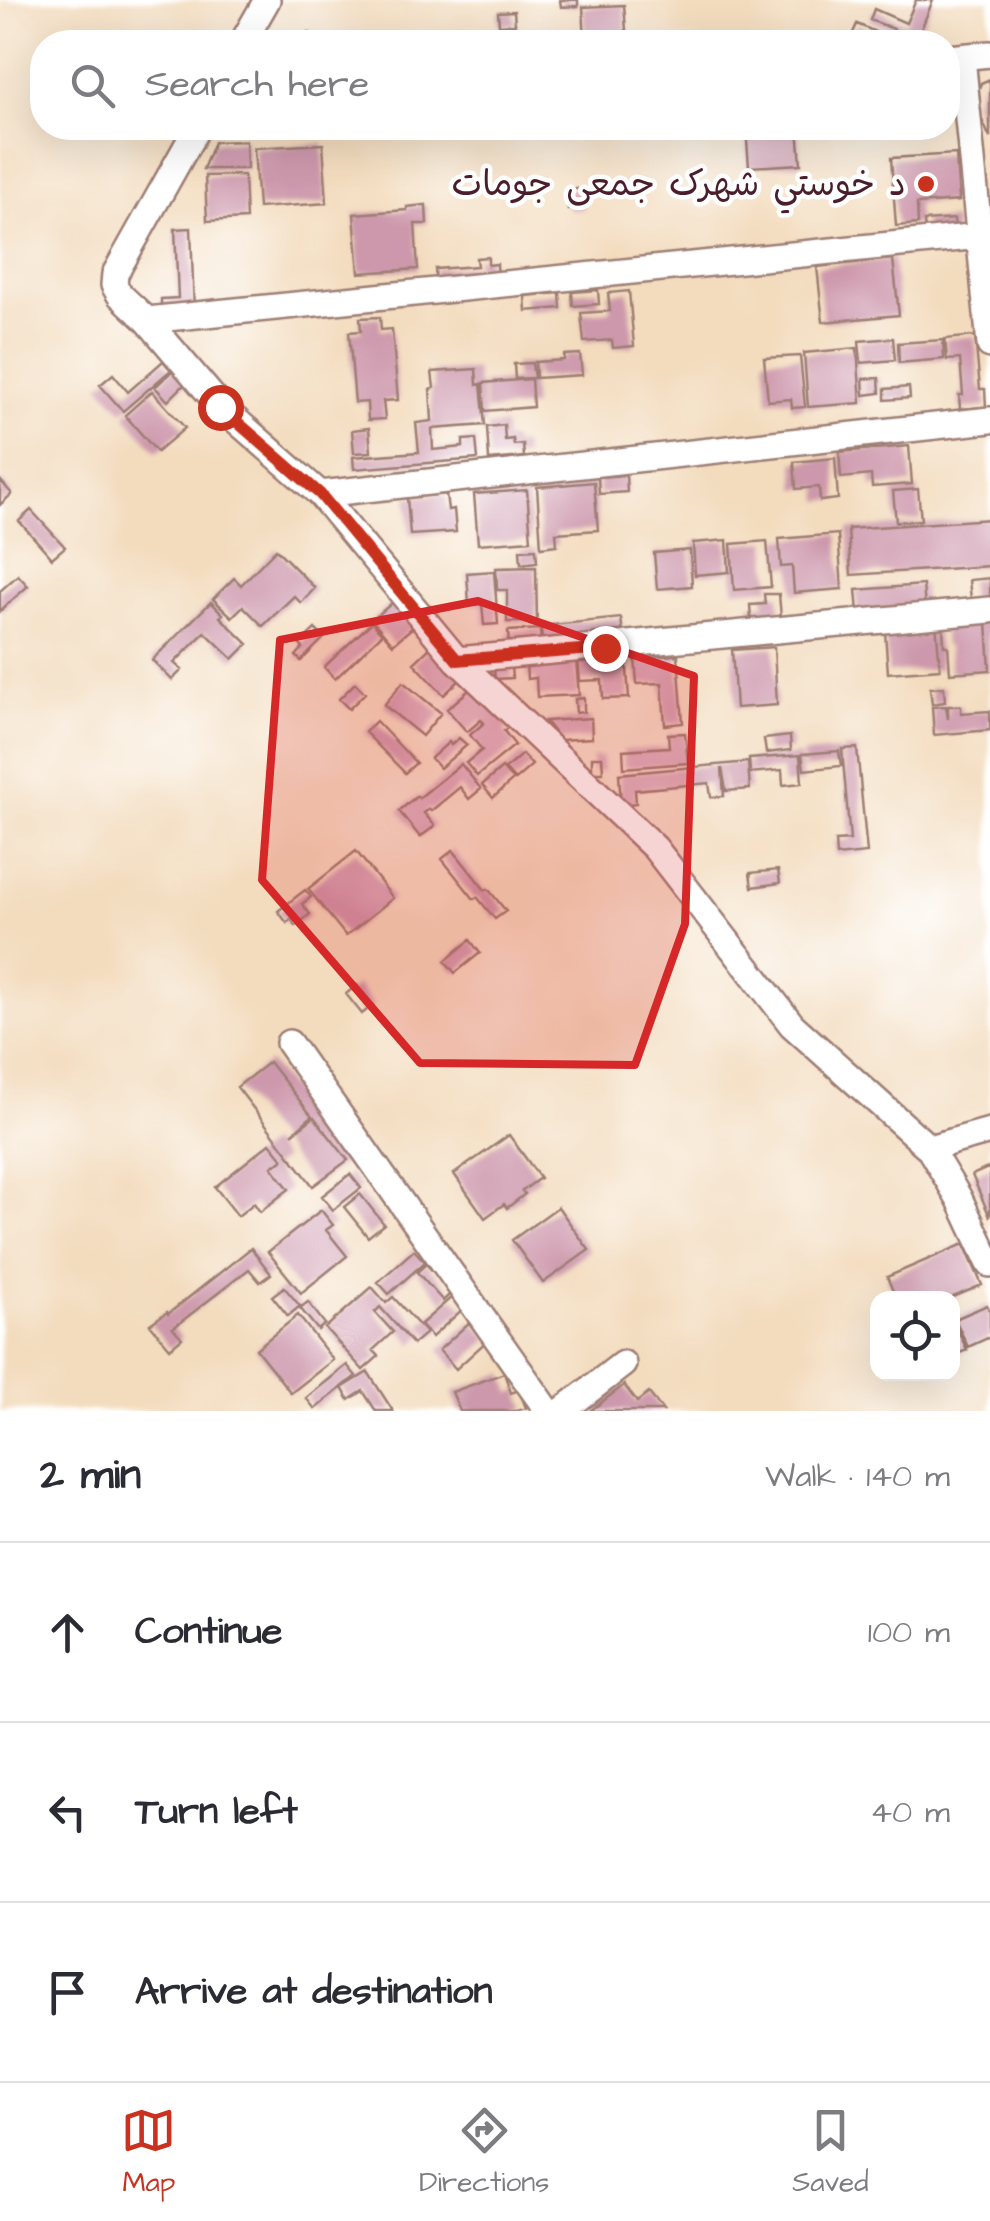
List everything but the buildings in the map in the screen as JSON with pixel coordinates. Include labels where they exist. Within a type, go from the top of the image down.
[{"type":"street","points":[[251,30],[267,0]]},
{"type":"street","points":[[960,57],[990,54]]},
{"type":"street","points":[[960,89],[984,236],[990,345]]},
{"type":"street","points":[[190,140],[114,274],[114,285],[120,295],[220,407],[320,494],[457,660],[655,848],[792,1025],[929,1148],[959,1198],[990,1264]]},
{"type":"street","points":[[146,320],[984,236]]},
{"type":"street","points":[[320,494],[990,420]]},
{"type":"street","points":[[457,660],[990,610]]},
{"type":"street","points":[[290,1044],[548,1411]]},
{"type":"street","points":[[929,1148],[990,1131]]},
{"type":"street","points":[[562,1411],[623,1364]]},
{"type":"highlighted area","points":[[478,601],[694,676],[685,924],[635,1065],[420,1063],[262,880],[280,640]]},
{"type":"place","name":"د خوستي شهرک جمعی جومات","points":[[926,184]]},
{"type":"route","points":[[220,407],[320,494],[457,660],[605,648]]}]
